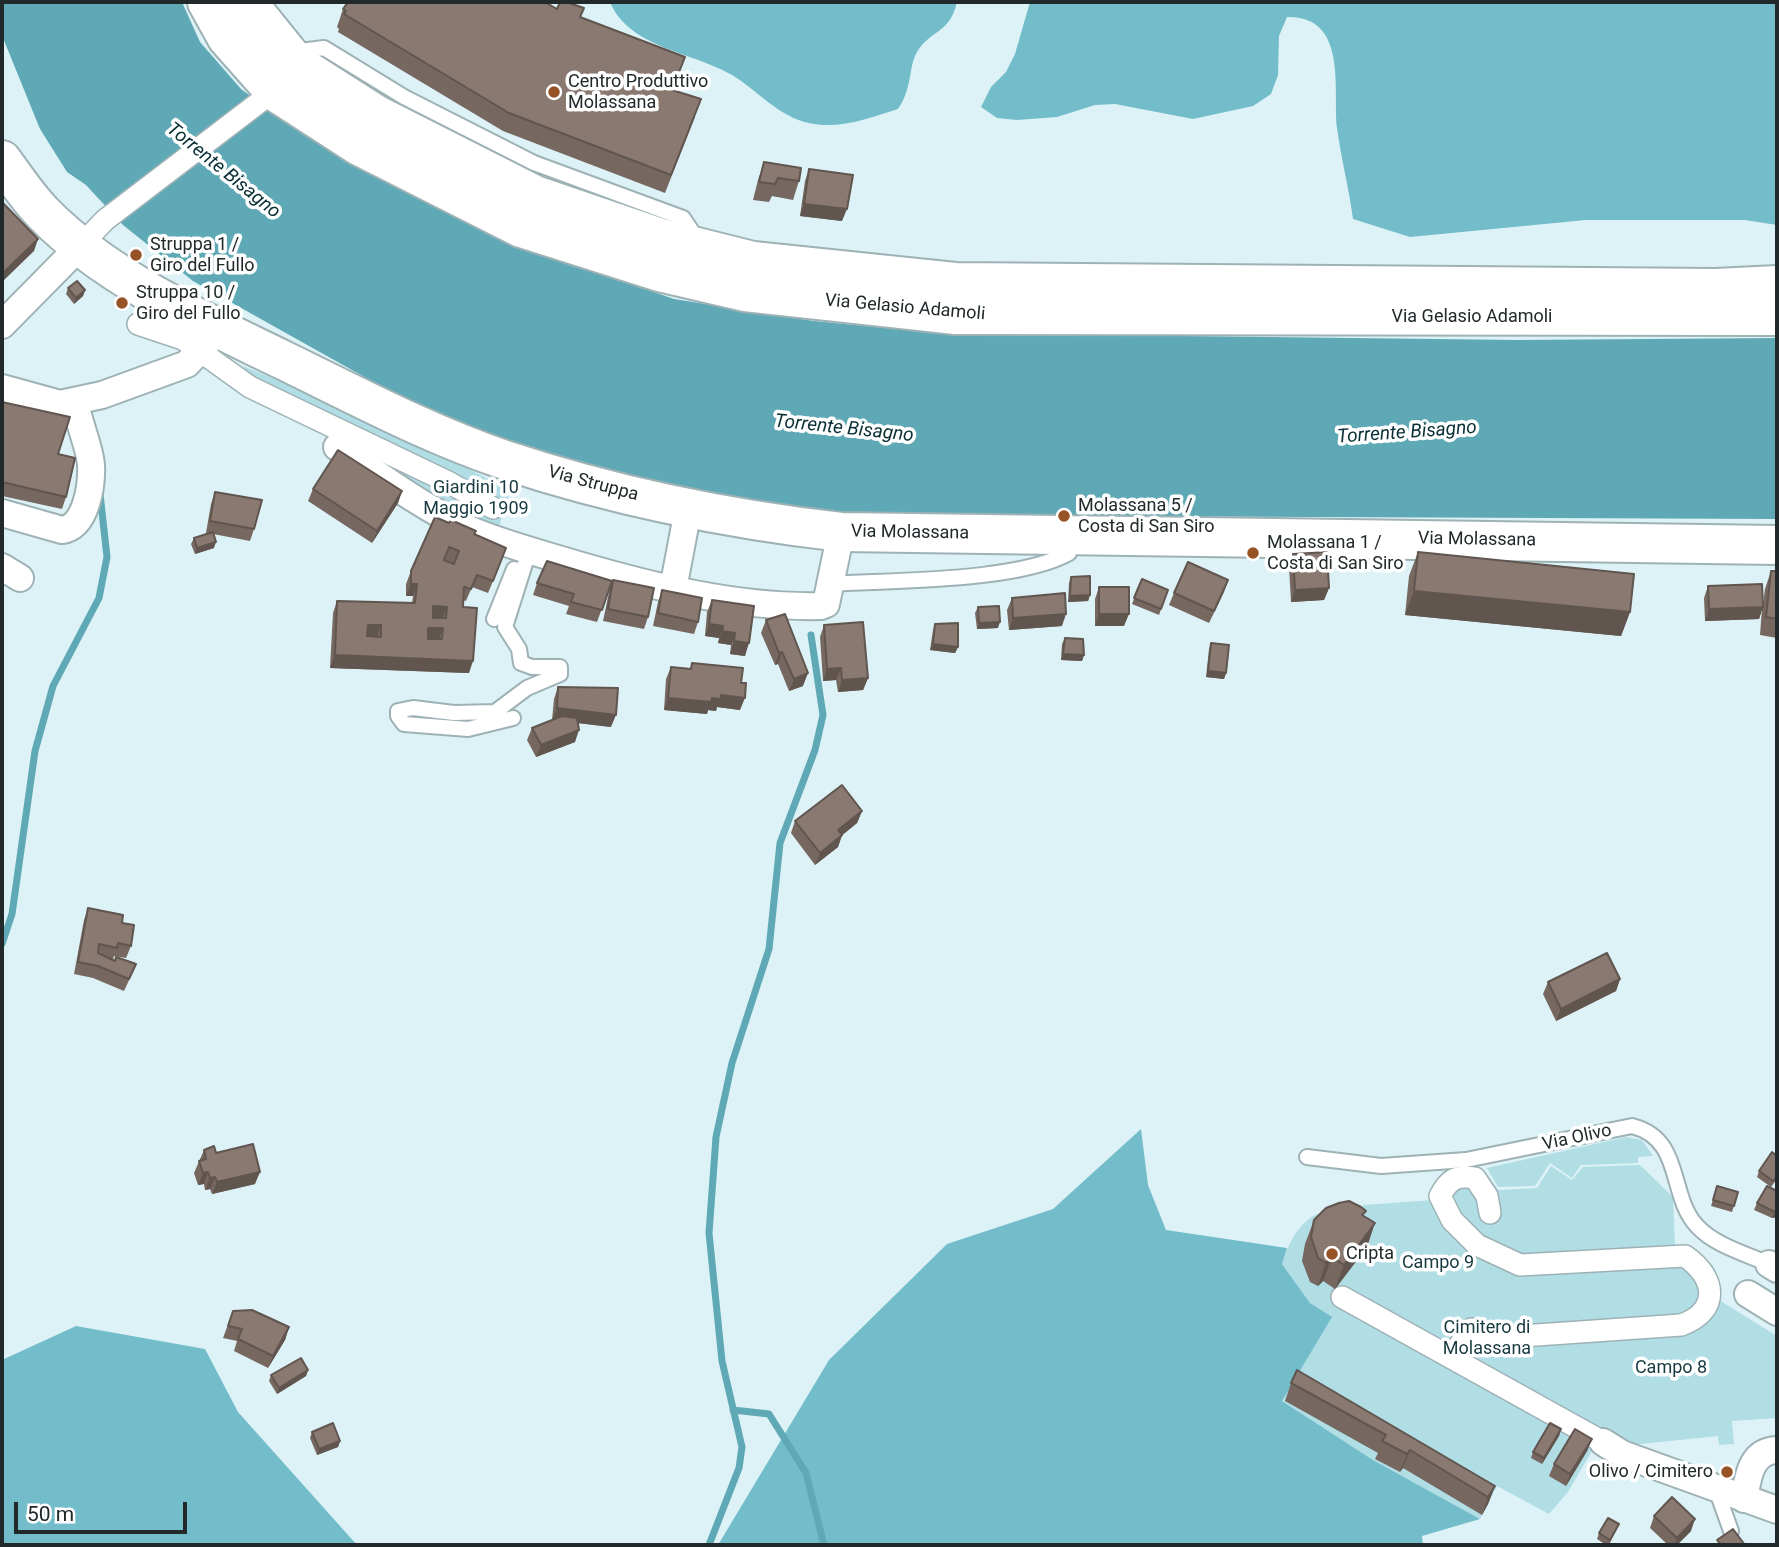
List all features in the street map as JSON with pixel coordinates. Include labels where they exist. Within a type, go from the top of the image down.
[{"type":"main road","name":"Via Gelasio Adamoli","points":[[207,2],[228,38],[270,94],[359,146],[521,228],[659,272],[745,292],[956,315],[1777,316]]},
{"type":"main road","name":"Via Gelasio Adamoli","points":[[247,2],[297,64],[377,115],[536,195],[661,238],[753,261],[955,282],[1716,288],[1777,285]]},
{"type":"main road","name":"Via Struppa","points":[[2,160],[44,214],[93,233],[119,274],[211,341],[318,377],[385,410],[504,459],[688,510],[841,532]]},
{"type":"main road","name":"Via Molassana","points":[[841,532],[1777,545]]},
{"type":"street","points":[[2,325],[93,233],[270,94]]},
{"type":"street","name":"Via Struppa","points":[[138,324],[183,339],[211,341],[250,387],[328,430],[463,491],[494,508]]},
{"type":"street","points":[[2,388],[60,404],[75,401],[146,381],[187,364],[211,341]]},
{"type":"street","points":[[318,377],[328,430],[411,496],[467,528],[526,550],[673,589],[764,604],[821,606],[826,604],[841,532]]},
{"type":"street","points":[[2,513],[62,530],[71,528],[79,521],[91,466],[78,425],[75,401]]},
{"type":"street","points":[[463,491],[467,528]]},
{"type":"street","points":[[673,589],[688,510]]},
{"type":"street","points":[[1451,1357],[1471,1329],[1493,1338],[1681,1325],[1697,1319],[1705,1311],[1710,1296],[1701,1267],[1685,1256],[1520,1265],[1477,1245],[1451,1220],[1440,1196],[1447,1182],[1460,1176],[1475,1178],[1488,1196],[1490,1213]]},
{"type":"street","points":[[1748,1294],[1777,1312]]},
{"type":"street","points":[[1342,1297],[1622,1454],[1777,1510]]},
{"type":"street","points":[[1744,1499],[1751,1466],[1769,1450],[1777,1450]]},
{"type":"lane","points":[[288,53],[324,48],[404,97],[534,163],[683,218],[699,243]]},
{"type":"lane","points":[[831,584],[965,576],[1034,565],[1069,553],[1073,534]]},
{"type":"lane","points":[[494,619],[526,550]]},
{"type":"lane","points":[[513,718],[468,729],[404,724],[398,711],[413,708],[454,713],[495,712],[527,688],[560,674],[560,667],[532,667],[521,663],[519,649],[505,627],[526,550]]},
{"type":"lane","name":"Via Olivo","points":[[1307,1157],[1381,1166],[1466,1160],[1632,1126],[1651,1135],[1669,1153],[1690,1216],[1697,1226],[1709,1236],[1773,1267]]},
{"type":"lane","points":[[1716,1489],[1731,1531]]},
{"type":"green space","name":"Giardini 10 Maggio 1909","points":[[243,366],[364,416],[510,490],[496,537],[273,405]]},
{"type":"green space","points":[[1626,1137],[1642,1140],[1653,1156],[1638,1157],[1638,1163],[1581,1165],[1572,1178],[1550,1163],[1535,1186],[1498,1187],[1487,1168]]},
{"type":"green space","name":"Cimitero di Molassana","points":[[1640,1165],[1673,1197],[1675,1248],[1696,1253],[1710,1263],[1718,1278],[1719,1300],[1777,1336],[1777,1418],[1732,1421],[1734,1444],[1719,1445],[1718,1436],[1593,1449],[1568,1492],[1549,1514],[1497,1486],[1480,1519],[1373,1460],[1282,1401],[1331,1318],[1310,1303],[1282,1264],[1292,1240],[1302,1226],[1315,1215],[1336,1212],[1357,1215],[1363,1205],[1434,1200],[1435,1182],[1470,1166],[1486,1173],[1498,1190],[1537,1188],[1551,1166],[1572,1180],[1583,1167]]},
{"type":"shaded area","points":[[610,2],[957,2],[954,13],[945,26],[917,52],[906,93],[898,109],[854,122],[820,125],[788,115],[732,75],[716,67],[647,39],[632,30],[619,17]]},
{"type":"shaded area","points":[[1030,2],[1777,2],[1777,225],[1745,220],[1586,220],[1410,237],[1353,219],[1337,128],[1336,75],[1329,41],[1320,28],[1306,20],[1287,17],[1279,36],[1278,75],[1271,94],[1253,106],[1193,119],[1115,104],[1095,105],[1057,117],[1017,120],[997,118],[981,107],[991,87],[1006,72],[1015,54]]},
{"type":"shaded area","points":[[1141,1129],[1148,1185],[1166,1230],[1287,1248],[1282,1264],[1310,1303],[1332,1317],[1282,1401],[1373,1460],[1480,1519],[1422,1536],[1423,1545],[718,1545],[829,1360],[947,1244],[1053,1209]]},
{"type":"shaded area","points":[[76,1326],[205,1349],[238,1412],[357,1545],[2,1545],[2,1360]]},
{"type":"water","name":"Torrente Bisagno","points":[[2,2],[182,2],[200,42],[241,89],[303,134],[491,236],[674,299],[814,321],[938,333],[1517,340],[1777,338],[1777,519],[855,515],[671,487],[515,444],[393,393],[193,281],[123,225],[86,185],[67,172],[40,129],[3,38]]},
{"type":"building","name":"Centro Produttivo Molassana","points":[[348,2],[545,2],[557,9],[560,2],[566,2],[584,8],[580,17],[685,57],[672,90],[701,99],[671,175],[509,113],[344,14],[346,11],[343,9]]},
{"type":"building","points":[[764,162],[801,168],[799,181],[778,178],[775,184],[759,182]]},
{"type":"building","points":[[809,169],[853,175],[847,209],[804,204]]},
{"type":"building","points":[[2,202],[38,239],[2,274]]},
{"type":"building","points":[[77,281],[85,290],[76,298],[68,288]]},
{"type":"building","points":[[2,402],[70,417],[58,454],[75,458],[66,497],[2,482]]},
{"type":"building","points":[[338,450],[402,491],[377,531],[313,489]]},
{"type":"building","points":[[215,492],[262,500],[254,529],[210,521]]},
{"type":"building","points":[[435,517],[449,523],[451,520],[506,548],[493,581],[477,575],[471,589],[464,587],[463,607],[477,608],[473,661],[335,655],[337,601],[415,603],[417,584],[411,584],[411,571]],"holes":[[[449,547],[459,551],[454,564],[444,560]],[[433,606],[447,607],[446,618],[433,618]],[[368,625],[381,625],[381,637],[367,636]],[[428,628],[443,628],[442,639],[428,639]]]},
{"type":"building","points":[[213,532],[216,542],[197,548],[194,538]]},
{"type":"building","points":[[1327,552],[1329,588],[1295,590],[1293,554]]},
{"type":"building","points":[[1418,552],[1634,574],[1630,612],[1414,591]]},
{"type":"building","points":[[547,561],[612,581],[602,610],[571,602],[574,594],[537,583]]},
{"type":"building","points":[[1188,562],[1228,580],[1214,611],[1174,593]]},
{"type":"building","points":[[1771,571],[1777,571],[1777,619],[1766,617]]},
{"type":"building","points":[[1090,576],[1090,595],[1070,596],[1071,577]]},
{"type":"building","points":[[1142,579],[1168,590],[1161,609],[1134,598]]},
{"type":"building","points":[[613,580],[654,588],[648,617],[608,609]]},
{"type":"building","points":[[1762,584],[1763,607],[1709,609],[1708,586]]},
{"type":"building","points":[[1099,587],[1129,587],[1129,614],[1099,614]]},
{"type":"building","points":[[662,590],[702,598],[698,622],[658,613]]},
{"type":"building","points":[[1065,593],[1066,614],[1013,618],[1012,598]]},
{"type":"building","points":[[712,600],[754,606],[749,643],[734,641],[735,633],[722,631],[723,626],[709,624]]},
{"type":"building","points":[[999,606],[1000,622],[979,623],[978,607]]},
{"type":"building","points":[[785,614],[808,673],[794,679],[782,652],[779,653],[766,620]]},
{"type":"building","points":[[863,622],[868,678],[842,680],[841,668],[827,669],[824,625]]},
{"type":"building","points":[[958,623],[958,647],[933,644],[935,624]]},
{"type":"building","points":[[1065,638],[1083,639],[1084,655],[1063,654]]},
{"type":"building","points":[[1211,643],[1229,645],[1226,673],[1208,671]]},
{"type":"building","points":[[692,663],[743,668],[741,683],[746,683],[745,698],[721,695],[721,699],[712,698],[711,702],[668,698],[671,667],[691,669]]},
{"type":"building","points":[[558,687],[618,688],[616,715],[557,708]]},
{"type":"building","points":[[562,716],[577,718],[579,730],[541,745],[532,728]]},
{"type":"building","points":[[842,785],[862,811],[838,830],[842,835],[820,853],[795,821]]},
{"type":"building","points":[[88,908],[123,915],[122,923],[134,925],[131,946],[118,943],[117,948],[99,944],[98,953],[115,961],[116,957],[136,964],[129,979],[98,966],[78,962]]},
{"type":"building","points":[[1607,953],[1620,979],[1561,1009],[1548,982]]},
{"type":"building","points":[[253,1144],[260,1172],[217,1182],[215,1177],[210,1178],[208,1172],[203,1173],[199,1161],[206,1159],[204,1150],[214,1146],[216,1153]]},
{"type":"building","points":[[1772,1152],[1777,1156],[1777,1176],[1773,1181],[1759,1171]]},
{"type":"building","points":[[1717,1186],[1738,1192],[1734,1206],[1713,1200]]},
{"type":"building","points":[[1767,1186],[1777,1191],[1775,1212],[1757,1203]]},
{"type":"building","points":[[1349,1201],[1366,1211],[1362,1215],[1375,1223],[1344,1265],[1332,1257],[1326,1263],[1318,1258],[1311,1237],[1314,1220],[1326,1208]]},
{"type":"building","points":[[252,1310],[289,1327],[273,1356],[238,1339],[242,1329],[228,1326],[233,1311]]},
{"type":"building","points":[[301,1358],[308,1370],[279,1388],[271,1375]]},
{"type":"building","points":[[1297,1370],[1495,1486],[1488,1497],[1410,1450],[1407,1454],[1382,1441],[1386,1435],[1291,1383]]},
{"type":"building","points":[[333,1423],[340,1441],[319,1449],[312,1432]]},
{"type":"building","points":[[1550,1423],[1561,1429],[1544,1458],[1533,1452]]},
{"type":"building","points":[[1575,1429],[1592,1439],[1570,1474],[1554,1464]]},
{"type":"building","points":[[1672,1497],[1695,1519],[1677,1538],[1654,1516]]},
{"type":"building","points":[[1608,1518],[1619,1524],[1610,1540],[1599,1533]]},
{"type":"building","points":[[1733,1529],[1745,1545],[1721,1545],[1717,1540]]},
{"type":"waterway","points":[[2,944],[12,914],[35,751],[53,686],[99,598],[107,557],[100,494]]},
{"type":"waterway","points":[[709,1545],[739,1468],[742,1447],[722,1361],[709,1233],[716,1137],[732,1063],[769,949],[780,843],[815,750],[823,715],[811,635]]},
{"type":"waterway","points":[[733,1410],[769,1414],[806,1473],[824,1545]]},
{"type":"place","name":"Centro Produttivo Molassana","points":[[554,92]]},
{"type":"place","name":"Struppa 1 / Giro del Fullo","points":[[136,255]]},
{"type":"place","name":"Struppa 10 / Giro del Fullo","points":[[122,303]]},
{"type":"place","name":"Molassana 5 / Costa di San Siro","points":[[1064,516]]},
{"type":"place","name":"Molassana 1 / Costa di San Siro","points":[[1253,553]]},
{"type":"place","name":"Cripta","points":[[1332,1254]]},
{"type":"place","name":"Olivo / Cimitero","points":[[1727,1472]]},
{"type":"park label","name":"Campo 9","points":[[1438,1263]]},
{"type":"park label","name":"Campo 8","points":[[1671,1368]]}]
